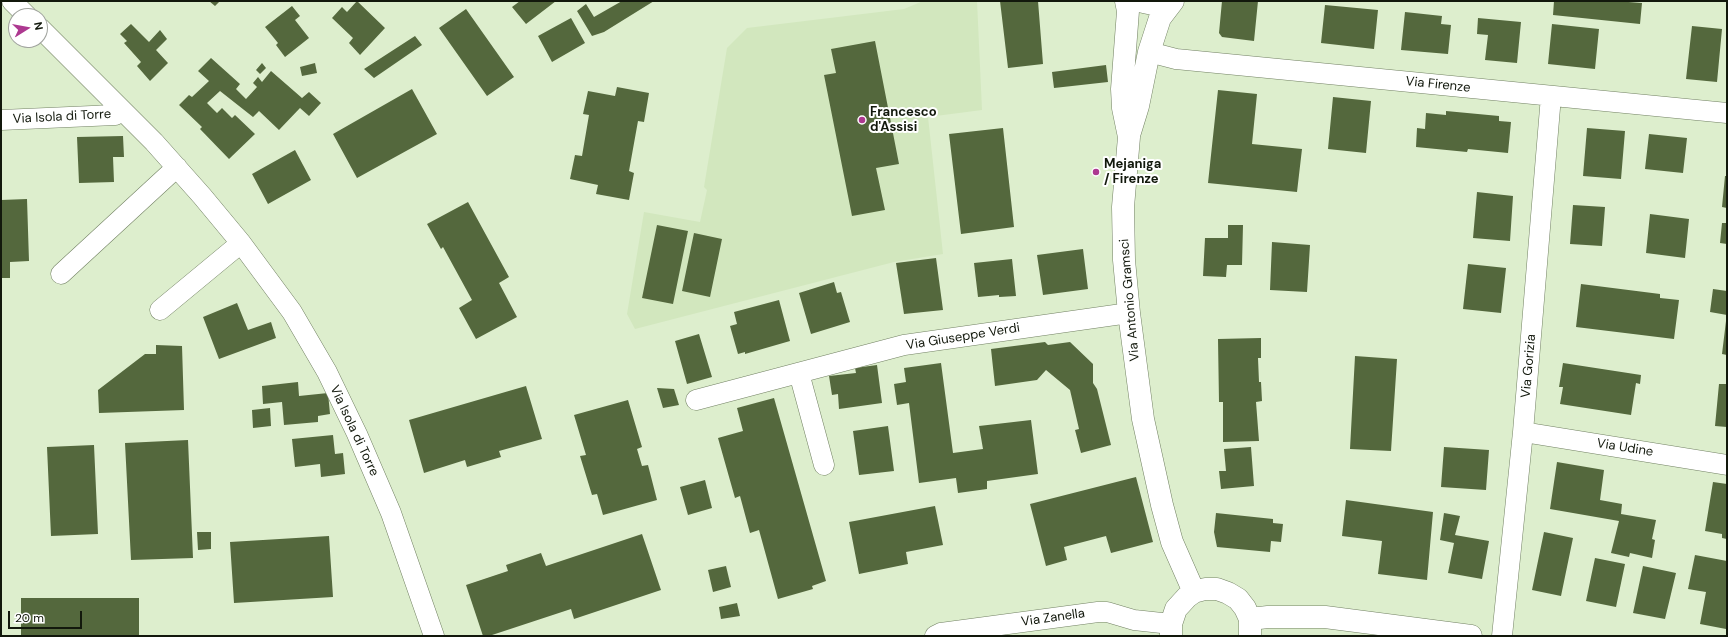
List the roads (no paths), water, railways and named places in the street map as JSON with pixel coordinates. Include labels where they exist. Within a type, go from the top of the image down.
[{"type":"main road","name":"Via Antonio Gramsci","points":[[1126,1],[1128,11],[1122,89],[1123,108],[1129,137],[1124,206],[1124,260],[1129,313],[1143,420],[1162,505],[1172,542],[1194,592]]},
{"type":"main road","points":[[1139,1],[1153,4],[1172,1]]},
{"type":"main road","points":[[1129,137],[1138,106],[1149,52],[1160,18],[1172,1]]},
{"type":"main road","points":[[1171,630],[1176,609],[1187,597],[1194,592],[1211,589],[1228,593],[1238,599],[1245,608],[1250,628],[1268,617],[1325,617],[1471,636]]},
{"type":"street","name":"Via Isola di Torre","points":[[48,36],[177,167],[241,243],[292,312],[327,372],[357,434],[391,513],[434,636]]},
{"type":"street","name":"Via Firenze","points":[[1149,52],[1176,59],[1727,113]]},
{"type":"street","name":"Via Gorizia","points":[[1502,636],[1523,432],[1551,96]]},
{"type":"street","name":"Via Isola di Torre","points":[[1,120],[115,115],[123,111]]},
{"type":"street","points":[[61,274],[177,167]]},
{"type":"street","points":[[160,310],[241,243]]},
{"type":"street","name":"Via Giuseppe Verdi","points":[[696,400],[904,345],[1129,313]]},
{"type":"street","points":[[799,373],[824,466]]},
{"type":"street","name":"Via Udine","points":[[1523,432],[1727,464]]},
{"type":"street","name":"Via Zanella","points":[[935,636],[946,632],[1098,612],[1107,612],[1171,630]]},
{"type":"place","name":"Francesco d'Assisi","points":[[862,120]]},
{"type":"place","name":"Mejaniga / Firenze","points":[[1096,172]]}]
